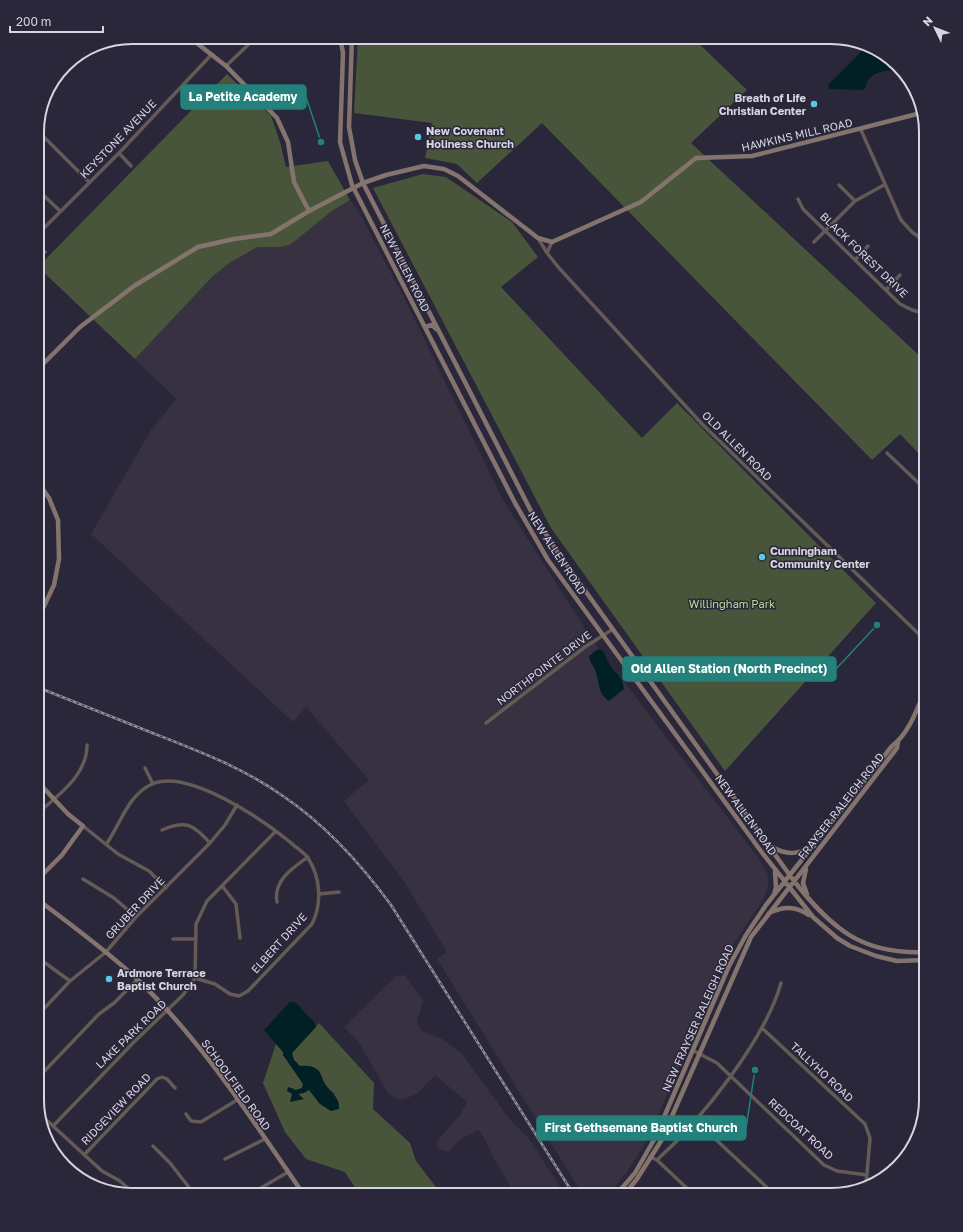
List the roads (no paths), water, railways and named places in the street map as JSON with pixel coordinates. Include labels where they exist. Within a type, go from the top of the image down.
[{"type":"main road","points":[[198,44],[226,66],[277,118],[288,142],[294,182],[309,211]]},
{"type":"main road","name":"NEW ALLEN ROAD","points":[[341,44],[343,53],[340,142],[354,188],[514,503],[548,560],[784,883],[813,917],[837,938],[864,952],[897,961],[919,960]]},
{"type":"main road","name":"NEW ALLEN ROAD","points":[[352,44],[349,127],[355,160],[363,183],[531,511],[558,552],[794,881],[821,914],[839,929],[858,940],[882,949],[903,952],[919,952]]},
{"type":"main road","name":"HAWKINS MILL ROAD","points":[[552,242],[641,202],[696,158],[752,156],[861,130],[917,114]]},
{"type":"main road","points":[[44,363],[80,327],[134,286],[198,247],[234,239],[271,234],[309,211],[363,183],[386,174],[424,166],[444,169],[458,176],[538,238],[552,242]]},
{"type":"main road","points":[[425,327],[430,325],[434,326],[442,337]]},
{"type":"main road","points":[[44,491],[49,498],[58,520],[59,559],[54,585],[44,606]]},
{"type":"main road","name":"FRAYSER RALEIGH ROAD","points":[[794,881],[897,748],[898,742],[919,703]]},
{"type":"main road","name":"FRAYSER RALEIGH ROAD","points":[[791,876],[892,746],[898,742]]},
{"type":"main road","points":[[44,788],[68,814],[83,826],[62,855],[44,873]]},
{"type":"main road","points":[[770,846],[788,854],[803,852],[815,845]]},
{"type":"main road","points":[[807,865],[803,883],[811,901]]},
{"type":"main road","points":[[774,869],[776,886],[774,896]]},
{"type":"main road","name":"NEW FRAYSER RALEIGH ROAD","points":[[646,1155],[694,1051],[738,948],[774,896],[791,876]]},
{"type":"main road","name":"NEW FRAYSER RALEIGH ROAD","points":[[651,1158],[700,1053],[751,937],[794,881]]},
{"type":"main road","name":"SCHOOLFIELD ROAD","points":[[44,904],[106,952],[137,980],[167,1011],[209,1060],[299,1188]]},
{"type":"main road","points":[[768,914],[776,910],[790,908],[797,909],[813,917]]},
{"type":"main road","points":[[622,1188],[646,1155]]},
{"type":"main road","points":[[629,1188],[651,1158]]},
{"type":"street","points":[[226,66],[249,44]]},
{"type":"street","name":"KEYSTONE AVENUE","points":[[44,228],[212,54]]},
{"type":"street","points":[[861,130],[901,220],[912,232],[919,236]]},
{"type":"street","points":[[44,137],[90,182]]},
{"type":"street","points":[[118,153],[131,166]]},
{"type":"street","points":[[814,242],[855,201],[884,184]]},
{"type":"street","points":[[839,185],[855,201]]},
{"type":"street","points":[[44,196],[60,212]]},
{"type":"street","name":"BLACK FOREST DRIVE","points":[[798,199],[801,206],[886,290],[905,307],[919,312]]},
{"type":"street","name":"OLD ALLEN ROAD","points":[[538,238],[570,281],[702,424],[919,634]]},
{"type":"street","points":[[548,253],[552,242]]},
{"type":"street","points":[[855,260],[868,246]]},
{"type":"street","points":[[886,290],[900,275]]},
{"type":"street","points":[[886,453],[919,484]]},
{"type":"street","name":"NORTHPOINTE DRIVE","points":[[486,723],[602,635],[613,629]]},
{"type":"street","points":[[44,808],[80,773],[87,753],[87,745]]},
{"type":"street","points":[[145,768],[153,784]]},
{"type":"street","points":[[107,843],[118,828],[130,802],[140,792],[153,784],[170,781],[183,782],[215,794],[237,806],[276,831],[308,857],[292,868],[280,881],[276,895],[277,902]]},
{"type":"street","name":"GRUBER DRIVE","points":[[44,1009],[70,981],[106,952],[136,917],[210,843],[226,825],[237,806]]},
{"type":"street","points":[[162,830],[177,824],[188,825],[201,834],[210,843]]},
{"type":"street","points":[[83,826],[107,843],[118,854],[149,870],[166,888]]},
{"type":"street","points":[[195,978],[196,924],[201,911],[207,901],[276,831]]},
{"type":"street","name":"ELBERT DRIVE","points":[[195,978],[215,984],[230,994],[239,996],[248,991],[312,924],[318,912],[319,894],[316,877],[308,857]]},
{"type":"street","points":[[83,879],[114,898],[136,917]]},
{"type":"street","points":[[222,887],[236,904],[240,938]]},
{"type":"street","points":[[319,894],[338,892]]},
{"type":"street","points":[[173,939],[195,939]]},
{"type":"street","points":[[44,962],[70,981]]},
{"type":"street","name":"LAKE PARK ROAD","points":[[53,1126],[134,1042],[183,995],[195,978]]},
{"type":"street","points":[[44,1072],[100,1014],[114,1003],[137,980]]},
{"type":"street","points":[[657,1160],[695,1120],[731,1076],[762,1028],[777,999],[781,983]]},
{"type":"street","name":"TALLYHO ROAD","points":[[762,1028],[865,1124],[869,1131],[870,1138],[867,1175]]},
{"type":"street","name":"REDCOAT ROAD","points":[[694,1051],[717,1063],[824,1165],[837,1171],[867,1175]]},
{"type":"street","name":"RIDGEVIEW ROAD","points":[[84,1155],[157,1079],[162,1077],[167,1079],[175,1088]]},
{"type":"street","points":[[186,1114],[190,1121],[201,1122],[237,1100]]},
{"type":"street","points":[[46,1120],[84,1155],[125,1187]]},
{"type":"street","points":[[695,1120],[768,1188]]},
{"type":"street","points":[[225,1160],[265,1139]]},
{"type":"street","points":[[153,1146],[170,1163],[190,1188]]},
{"type":"street","points":[[646,1155],[657,1160],[687,1188]]},
{"type":"street","points":[[261,1188],[288,1172]]},
{"type":"street","points":[[866,1180],[867,1175]]},
{"type":"railway","points":[[44,690],[218,760],[251,776],[299,807],[328,832],[368,875],[391,905],[570,1188]]},
{"type":"place","name":"Breath of Life Christian Center","points":[[814,104]]},
{"type":"place","name":"New Covenant Holiness Church","points":[[418,137]]},
{"type":"place","name":"La Petite Academy","points":[[321,142]]},
{"type":"place","name":"Cunningham Community Center","points":[[762,557]]},
{"type":"place","name":"Old Allen Station (North Precinct)","points":[[877,625]]},
{"type":"place","name":"Ardmore Terrace Baptist Church","points":[[109,979]]},
{"type":"place","name":"First Gethsemane Baptist Church","points":[[755,1070]]},
{"type":"park label","name":"Willingham Park","points":[[732,604]]}]
